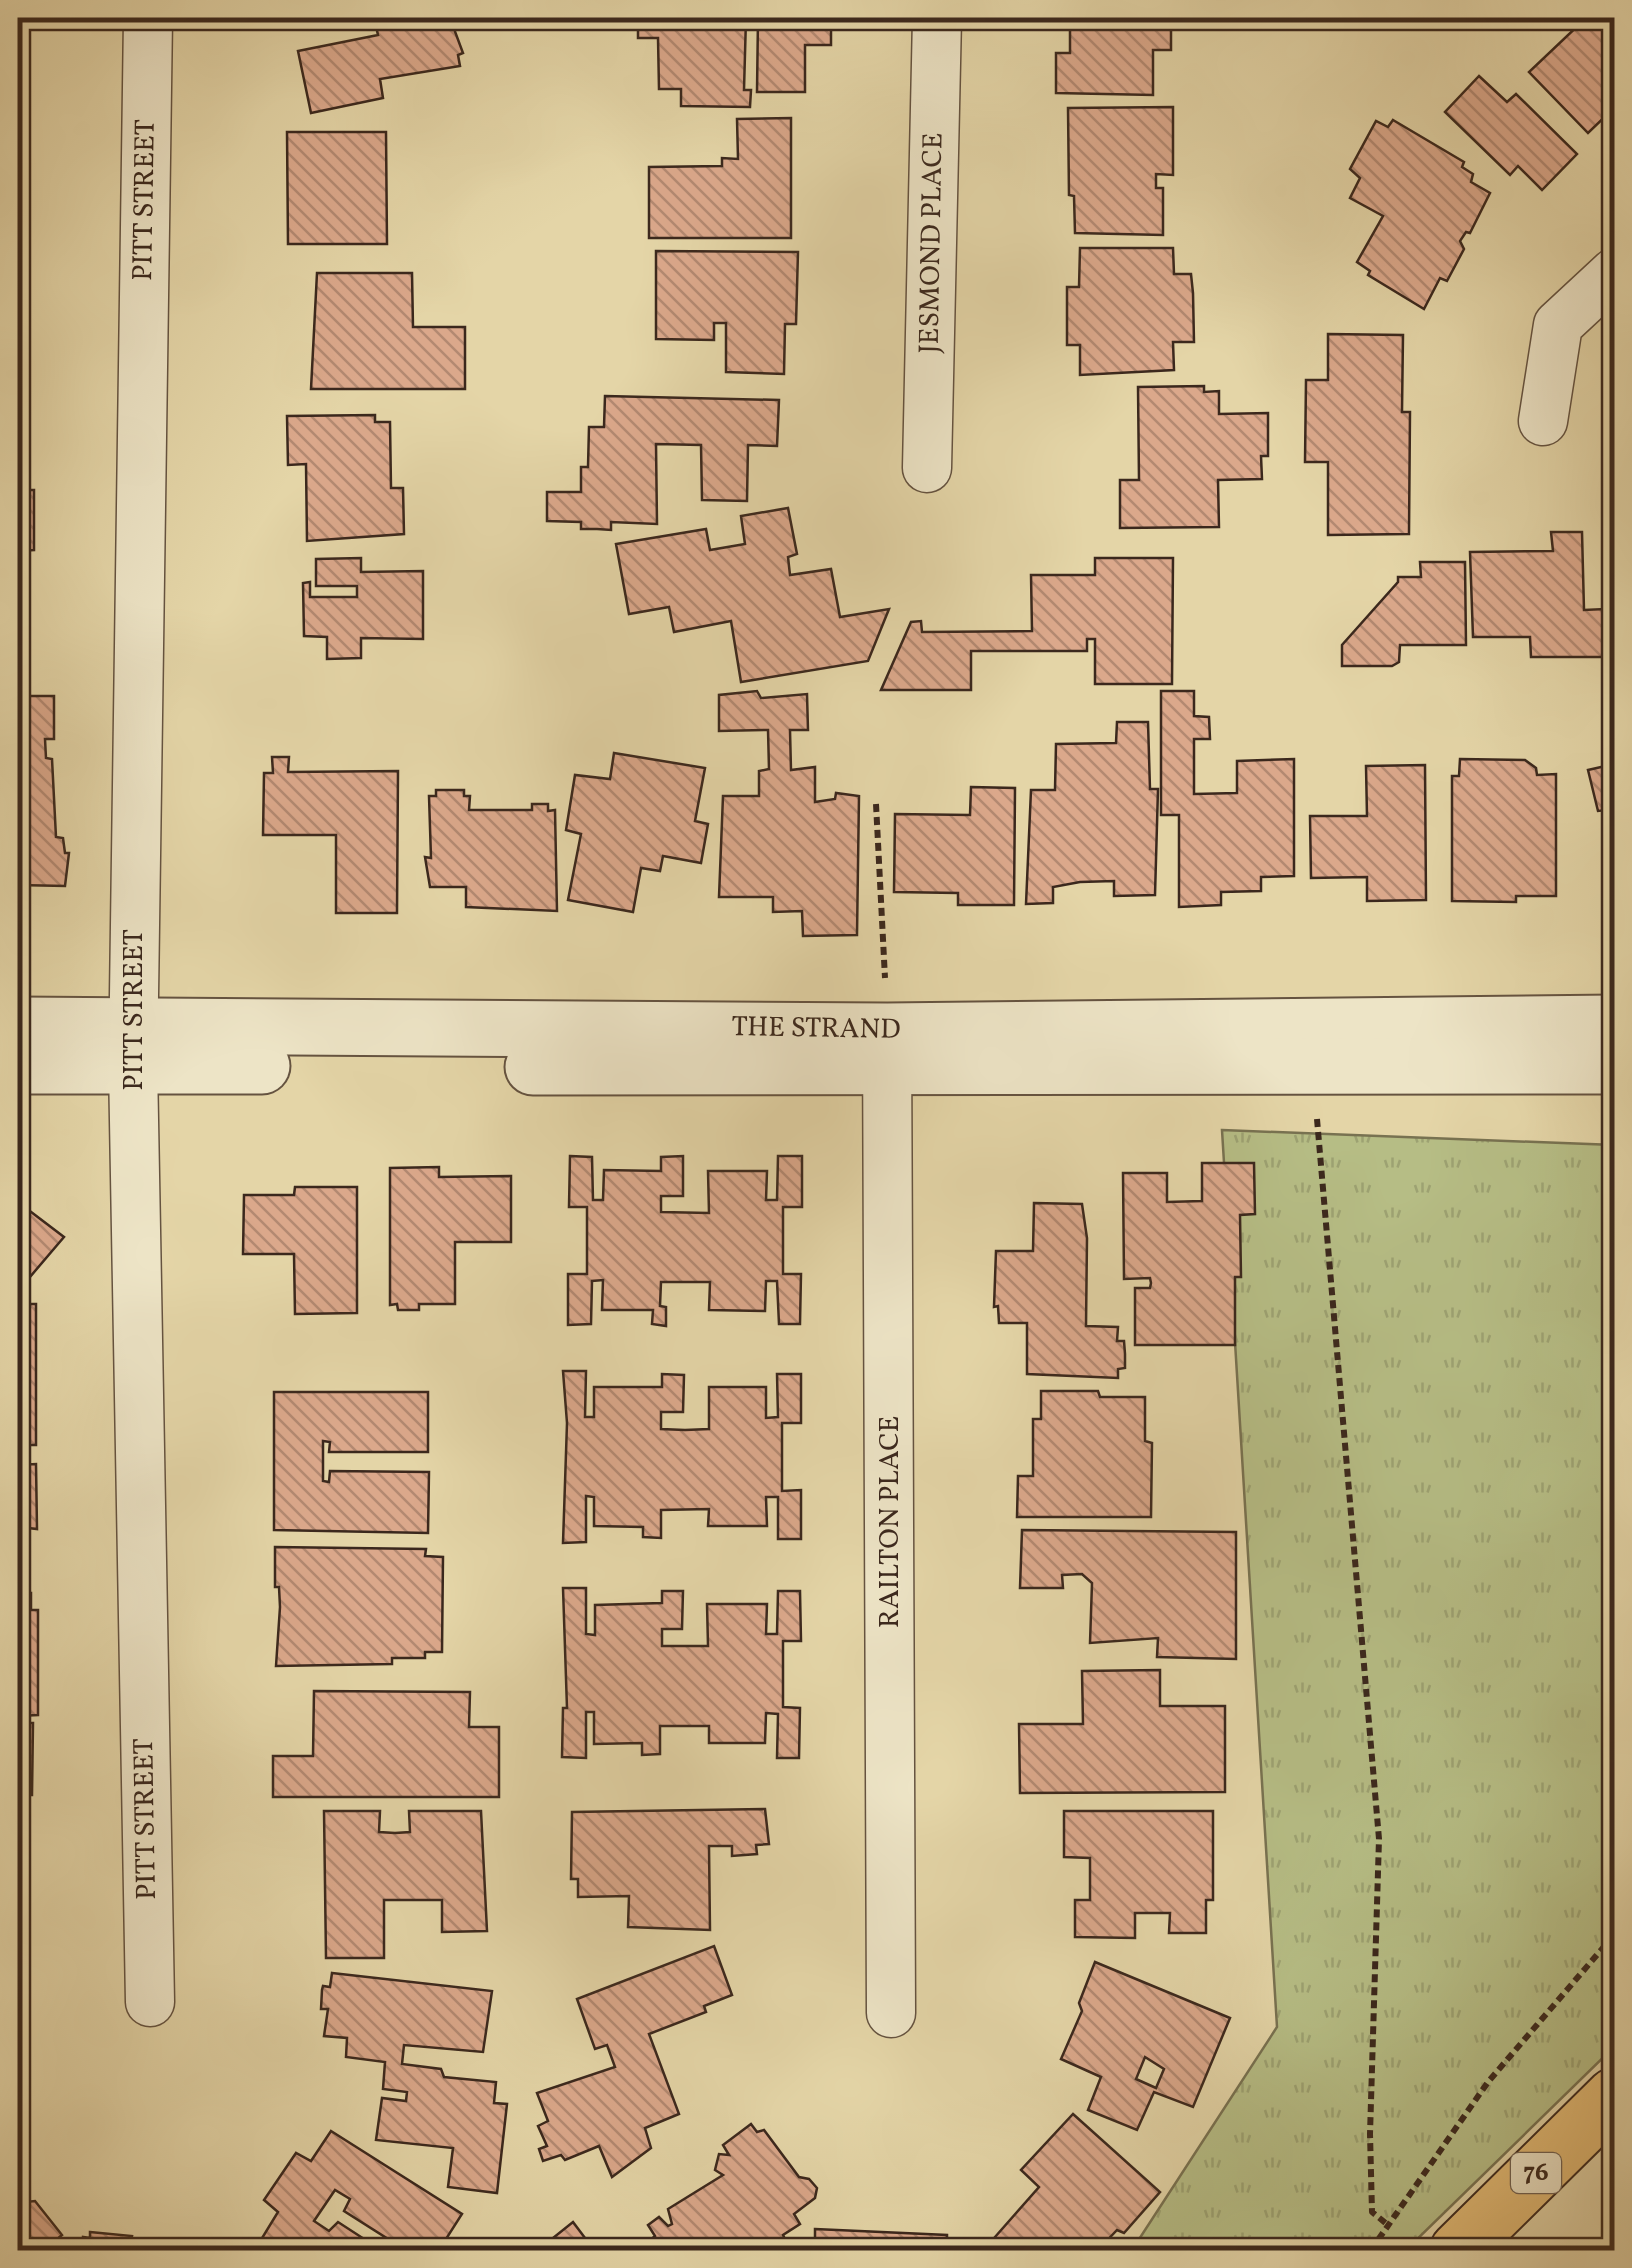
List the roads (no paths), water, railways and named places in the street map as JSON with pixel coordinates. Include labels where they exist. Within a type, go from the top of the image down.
[{"type":"highway","name":"76","points":[[1458,2250],[1614,2096]]},
{"type":"street","name":"PITT STREET","points":[[148,18],[133,1045],[150,2002]]},
{"type":"street","name":"JESMOND PLACE","points":[[927,468],[937,18]]},
{"type":"street","points":[[1543,421],[1558,324],[1614,273]]},
{"type":"street","name":"THE STRAND","points":[[888,1050],[1614,1023]]},
{"type":"street","name":"THE STRAND","points":[[18,1025],[133,1045],[888,1050],[1313,1068],[1614,1066]]},
{"type":"street","name":"THE STRAND","points":[[18,1066],[133,1045]]},
{"type":"street","name":"RAILTON PLACE","points":[[888,1050],[891,2013]]}]
